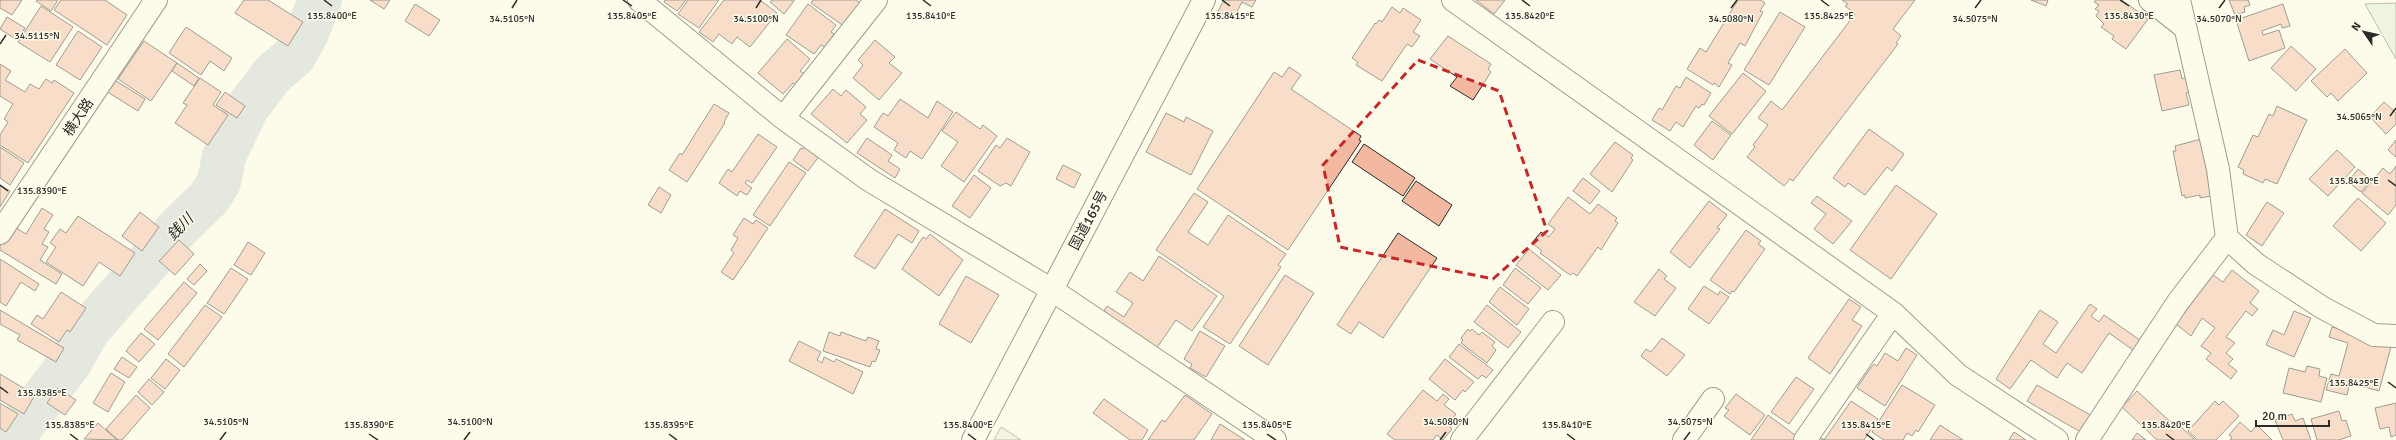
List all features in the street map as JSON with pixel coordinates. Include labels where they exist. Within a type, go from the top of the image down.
[{"type":"main road","name":"横大路","points":[[0,233],[156,0]]},
{"type":"main road","points":[[639,0],[783,118],[869,180],[1052,290],[1276,440]]},
{"type":"main road","points":[[783,118],[876,0]]},
{"type":"main road","name":"国道165号","points":[[973,440],[1204,0]]},
{"type":"main road","points":[[1453,0],[1893,313],[1958,375],[2057,440]]},
{"type":"main road","points":[[2150,0],[2184,27]]},
{"type":"main road","points":[[2179,0],[2218,170],[2227,238],[2256,264],[2323,308],[2374,335],[2396,336]]},
{"type":"main road","points":[[2087,440],[2178,302],[2227,238]]},
{"type":"main road","points":[[1805,440],[1893,313]]},
{"type":"main road","points":[[1462,440],[1553,322]]},
{"type":"main road","points":[[1684,440],[1713,398]]},
{"type":"highlighted area","points":[[1418,60],[1499,91],[1547,231],[1493,279],[1340,247],[1323,165]]},
{"type":"green space","points":[[2396,3],[2396,59],[2365,4]]},
{"type":"shaded area","points":[[1001,427],[1021,440],[994,440]]},
{"type":"building","points":[[0,0],[22,0],[12,15],[0,8]]},
{"type":"building","points":[[58,0],[51,11],[36,1]]},
{"type":"building","points":[[61,0],[105,0],[127,15],[107,45],[54,10]]},
{"type":"building","points":[[244,0],[268,0],[303,22],[288,46],[235,13]]},
{"type":"building","points":[[370,0],[390,0],[384,9]]},
{"type":"building","points":[[665,0],[686,0],[677,11],[664,2]]},
{"type":"building","points":[[688,0],[719,0],[699,28],[678,14]]},
{"type":"building","points":[[724,0],[760,0],[777,13],[750,47],[737,37],[732,44],[719,34],[713,42],[699,32]]},
{"type":"building","points":[[772,0],[794,1],[784,14],[770,2]]},
{"type":"building","points":[[813,0],[856,0],[864,5],[848,29],[811,3]]},
{"type":"building","points":[[1224,0],[1256,0],[1252,7],[1242,2],[1233,19],[1218,11]]},
{"type":"building","points":[[1476,0],[1505,0],[1494,14]]},
{"type":"building","points":[[1738,0],[1761,0],[1765,3],[1760,11],[1763,12],[1745,46],[1740,43],[1728,63],[1732,65],[1719,87],[1687,69],[1700,48],[1706,52]]},
{"type":"building","points":[[1842,0],[1915,0],[1893,29],[1901,36],[1896,43],[1898,44],[1793,181],[1790,179],[1784,186],[1747,157],[1755,147],[1753,145],[1768,125],[1758,118],[1771,101],[1782,110],[1855,14],[1845,6],[1848,4]]},
{"type":"building","points":[[2031,0],[2048,0],[2046,6]]},
{"type":"building","points":[[2096,0],[2122,0],[2148,19],[2126,49],[2112,39],[2114,36],[2101,27],[2104,24],[2096,16],[2099,11],[2095,9],[2099,5],[2094,2]]},
{"type":"building","points":[[2229,0],[2248,0],[2250,5],[2244,7],[2245,12],[2235,15]]},
{"type":"building","points":[[415,4],[440,20],[429,36],[405,21]]},
{"type":"building","points":[[808,4],[836,25],[831,32],[834,34],[825,47],[821,45],[814,54],[786,35]]},
{"type":"building","points":[[2283,4],[2290,26],[2282,28],[2281,24],[2262,31],[2263,35],[2279,30],[2285,48],[2249,61],[2236,20]]},
{"type":"building","points":[[41,6],[73,27],[50,62],[18,42]]},
{"type":"building","points":[[1392,7],[1400,13],[1403,8],[1421,20],[1413,32],[1420,36],[1412,47],[1407,44],[1382,81],[1356,65],[1358,62],[1352,58],[1375,23],[1376,24],[1379,20],[1382,22]]},
{"type":"building","points":[[1780,12],[1805,27],[1769,85],[1744,70]]},
{"type":"building","points":[[7,17],[25,28],[17,40],[0,29]]},
{"type":"building","points":[[186,27],[232,58],[224,71],[210,61],[201,75],[169,53]]},
{"type":"building","points":[[78,31],[102,47],[80,80],[56,65]]},
{"type":"building","points":[[1448,36],[1491,64],[1488,69],[1491,72],[1473,100],[1450,86],[1457,77],[1430,59]]},
{"type":"building","points":[[787,39],[810,59],[800,71],[806,75],[796,86],[793,83],[783,94],[758,73]]},
{"type":"building","points":[[875,40],[895,57],[889,63],[902,73],[879,100],[853,78],[863,65],[858,60]]},
{"type":"building","points":[[144,41],[177,63],[151,101],[118,79]]},
{"type":"building","points":[[2291,46],[2316,69],[2296,91],[2271,68]]},
{"type":"building","points":[[2345,49],[2367,73],[2338,101],[2331,93],[2327,97],[2311,81]]},
{"type":"building","points":[[177,63],[199,78],[194,86],[172,71]]},
{"type":"building","points":[[0,64],[11,71],[5,80],[25,92],[30,84],[39,89],[46,79],[52,83],[54,80],[74,93],[28,163],[0,145],[0,135],[8,122],[4,119],[13,104],[0,96]]},
{"type":"building","points":[[1289,67],[1301,75],[1291,89],[1361,136],[1359,140],[1361,141],[1288,250],[1197,189],[1274,72],[1282,77]]},
{"type":"building","points":[[2180,70],[2182,79],[2187,77],[2190,92],[2186,93],[2189,105],[2162,111],[2154,75]]},
{"type":"building","points":[[1743,73],[1766,91],[1732,134],[1709,116]]},
{"type":"building","points":[[1686,77],[1711,93],[1704,105],[1702,104],[1699,108],[1696,106],[1683,127],[1676,122],[1670,131],[1652,120],[1659,108],[1662,110],[1676,86],[1680,88]]},
{"type":"building","points":[[200,78],[221,92],[213,105],[228,115],[208,145],[175,123],[187,105],[183,103]]},
{"type":"building","points":[[113,79],[145,99],[138,111],[106,91]]},
{"type":"building","points":[[833,89],[841,96],[846,90],[866,107],[860,114],[867,120],[847,143],[811,114]]},
{"type":"building","points":[[225,92],[245,106],[237,118],[216,105]]},
{"type":"building","points":[[900,99],[928,118],[937,101],[953,112],[922,159],[910,151],[906,158],[894,150],[898,143],[874,127],[883,113],[888,116]]},
{"type":"building","points":[[2384,102],[2396,113],[2396,124],[2386,134],[2370,117]]},
{"type":"building","points":[[714,104],[729,113],[724,122],[725,123],[687,182],[669,170],[680,153],[682,155]]},
{"type":"building","points":[[2277,106],[2307,120],[2277,184],[2265,179],[2263,183],[2243,174],[2244,170],[2238,167],[2253,135],[2258,137],[2269,114],[2273,116]]},
{"type":"building","points":[[956,112],[980,129],[983,125],[997,136],[964,182],[941,166],[958,142],[942,131]]},
{"type":"building","points":[[1166,113],[1184,122],[1186,117],[1213,131],[1191,175],[1146,152]]},
{"type":"building","points":[[1712,121],[1731,135],[1713,160],[1694,145]]},
{"type":"building","points":[[1869,129],[1904,154],[1892,171],[1887,167],[1865,195],[1848,183],[1845,187],[1833,178]]},
{"type":"building","points":[[758,134],[777,147],[752,183],[747,180],[745,183],[752,188],[747,195],[740,191],[737,196],[719,183],[728,169],[732,172]]},
{"type":"building","points":[[867,138],[892,155],[888,161],[900,169],[895,178],[857,153]]},
{"type":"building","points":[[1007,138],[1030,152],[1011,186],[1006,183],[1000,186],[978,171],[996,145],[1000,148]]},
{"type":"building","points":[[2201,139],[2211,196],[2200,198],[2200,195],[2185,198],[2185,195],[2182,196],[2173,151],[2176,151],[2175,146]]},
{"type":"building","points":[[2396,140],[2396,157],[2388,150]]},
{"type":"building","points":[[1615,142],[1633,155],[1631,158],[1633,160],[1612,192],[1590,174]]},
{"type":"building","points":[[1364,144],[1415,178],[1403,196],[1352,162]]},
{"type":"building","points":[[806,145],[820,155],[808,171],[793,160],[801,148],[803,149]]},
{"type":"building","points":[[0,147],[24,163],[10,185],[0,178]]},
{"type":"building","points":[[2337,150],[2355,167],[2328,196],[2309,179]]},
{"type":"building","points":[[789,162],[806,173],[770,226],[753,215]]},
{"type":"building","points":[[1063,165],[1081,174],[1074,188],[1056,179]]},
{"type":"building","points":[[2396,166],[2396,205],[2388,215],[2362,193],[2383,168],[2390,174]]},
{"type":"building","points":[[2358,169],[2371,180],[2361,192],[2348,182]]},
{"type":"building","points":[[974,175],[991,188],[970,218],[952,206]]},
{"type":"building","points":[[1583,178],[1600,191],[1590,204],[1573,191]]},
{"type":"building","points":[[1416,181],[1452,205],[1439,226],[1402,201]]},
{"type":"building","points":[[0,185],[10,191],[0,207]]},
{"type":"building","points":[[1896,185],[1937,214],[1891,279],[1850,250]]},
{"type":"building","points":[[659,187],[671,195],[661,213],[648,205]]},
{"type":"building","points":[[1194,193],[1208,202],[1188,232],[1208,245],[1228,215],[1286,254],[1278,265],[1281,267],[1230,344],[1203,327],[1224,296],[1156,250]]},
{"type":"building","points":[[1817,196],[1852,221],[1833,244],[1814,229],[1826,214],[1811,203]]},
{"type":"building","points":[[1568,197],[1590,214],[1598,204],[1617,218],[1615,221],[1618,223],[1601,250],[1598,247],[1577,276],[1573,273],[1570,275],[1540,253],[1542,251],[1532,243],[1541,232],[1549,237],[1555,229],[1548,224]]},
{"type":"building","points":[[2358,198],[2386,223],[2361,251],[2333,226]]},
{"type":"building","points":[[1709,201],[1727,215],[1717,228],[1720,229],[1690,268],[1670,252]]},
{"type":"building","points":[[2267,202],[2284,213],[2262,246],[2246,235]]},
{"type":"building","points":[[42,208],[53,215],[44,229],[49,232],[42,244],[48,247],[40,260],[62,274],[56,284],[0,250],[0,246],[13,226],[26,234]]},
{"type":"building","points":[[885,209],[919,231],[912,243],[898,234],[875,269],[854,256]]},
{"type":"building","points":[[140,212],[159,227],[142,251],[122,236]]},
{"type":"building","points":[[78,216],[135,253],[120,276],[99,262],[83,286],[46,262],[56,247],[50,243],[60,229],[66,233]]},
{"type":"building","points":[[744,218],[753,224],[756,220],[768,228],[733,280],[721,272],[734,253],[731,250],[738,238],[733,235]]},
{"type":"building","points":[[1746,230],[1761,241],[1758,244],[1765,249],[1734,292],[1732,291],[1730,294],[1710,280]]},
{"type":"building","points":[[1398,233],[1437,258],[1383,338],[1359,322],[1351,334],[1337,325]]},
{"type":"building","points":[[930,234],[963,260],[939,296],[902,269],[923,237],[926,239]]},
{"type":"building","points":[[179,240],[194,254],[175,275],[159,261]]},
{"type":"building","points":[[248,242],[265,253],[251,275],[234,265]]},
{"type":"building","points":[[1529,249],[1561,275],[1548,290],[1516,265]]},
{"type":"building","points":[[1159,256],[1217,296],[1192,331],[1176,320],[1156,349],[1104,311],[1107,306],[1124,317],[1133,303],[1116,292],[1130,272],[1143,281]]},
{"type":"building","points":[[0,259],[39,284],[35,291],[21,282],[6,306],[0,302]]},
{"type":"building","points":[[200,264],[207,271],[194,285],[187,279]]},
{"type":"building","points":[[231,268],[248,279],[224,314],[207,303]]},
{"type":"building","points":[[1515,268],[1541,288],[1528,304],[1503,285]]},
{"type":"building","points":[[1659,269],[1667,276],[1664,279],[1676,288],[1655,316],[1634,302]]},
{"type":"building","points":[[2232,270],[2259,291],[2250,303],[2258,309],[2252,316],[2246,311],[2226,337],[2235,343],[2226,353],[2233,359],[2228,364],[2237,371],[2231,379],[2206,359],[2211,353],[2201,346],[2215,328],[2202,318],[2191,336],[2176,324],[2213,275],[2223,282]]},
{"type":"building","points":[[1285,275],[1314,293],[1268,365],[1239,346]]},
{"type":"building","points":[[966,276],[999,295],[971,343],[939,324]]},
{"type":"building","points":[[184,282],[197,293],[158,340],[144,329]]},
{"type":"building","points":[[1704,286],[1718,295],[1720,291],[1729,297],[1709,324],[1688,309]]},
{"type":"building","points":[[1500,287],[1529,309],[1517,325],[1489,302]]},
{"type":"building","points":[[61,292],[86,308],[70,332],[67,330],[59,342],[31,324],[37,315],[43,319]]},
{"type":"building","points":[[1849,299],[1861,307],[1852,320],[1862,326],[1830,374],[1808,358]]},
{"type":"building","points":[[2090,304],[2097,309],[2091,316],[2099,322],[2104,315],[2147,345],[2140,355],[2109,333],[2082,373],[2067,363],[2057,378],[2031,360],[2010,389],[1996,379],[2040,310],[2058,322],[2043,344],[2056,353]]},
{"type":"building","points":[[205,305],[222,317],[184,367],[168,354]]},
{"type":"building","points":[[1487,305],[1521,332],[1508,348],[1474,322]]},
{"type":"building","points":[[0,310],[64,348],[56,362],[17,340],[20,335],[0,324]]},
{"type":"building","points":[[2294,311],[2311,318],[2294,357],[2266,345],[2273,330],[2284,335]]},
{"type":"building","points":[[2332,327],[2392,343],[2379,391],[2350,383],[2347,395],[2326,390],[2331,374],[2339,376],[2348,343],[2329,337]]},
{"type":"building","points":[[1468,329],[1470,331],[1472,329],[1479,335],[1482,332],[1495,342],[1492,346],[1496,350],[1487,363],[1461,343],[1463,340],[1461,338]]},
{"type":"building","points":[[1200,331],[1225,346],[1206,377],[1190,368],[1192,364],[1184,359]]},
{"type":"building","points":[[829,332],[840,336],[841,332],[866,341],[868,337],[879,341],[876,349],[880,350],[875,362],[872,361],[870,367],[823,351]]},
{"type":"building","points":[[141,333],[155,344],[139,362],[126,351]]},
{"type":"building","points":[[1662,338],[1685,355],[1667,376],[1641,356],[1646,349],[1651,352]]},
{"type":"building","points":[[799,341],[821,352],[817,360],[822,363],[824,357],[834,362],[836,359],[863,372],[853,394],[789,361]]},
{"type":"building","points":[[1459,344],[1493,370],[1486,378],[1482,375],[1478,379],[1449,357]]},
{"type":"building","points":[[1906,348],[1917,355],[1885,406],[1857,388],[1874,364],[1877,366],[1885,353],[1898,361]]},
{"type":"building","points":[[122,357],[137,367],[129,378],[114,369]]},
{"type":"building","points":[[166,359],[180,370],[165,389],[151,378]]},
{"type":"building","points":[[1445,359],[1474,382],[1465,392],[1463,390],[1455,400],[1429,379]]},
{"type":"building","points":[[2307,366],[2320,369],[2319,376],[2327,378],[2321,402],[2283,393],[2289,368],[2305,372]]},
{"type":"building","points":[[111,373],[125,382],[108,412],[93,403]]},
{"type":"building","points":[[0,374],[35,395],[24,414],[0,400]]},
{"type":"building","points":[[1796,377],[1814,389],[1789,424],[1771,412]]},
{"type":"building","points":[[149,379],[164,392],[152,405],[138,392]]},
{"type":"building","points":[[1902,385],[1935,405],[1918,432],[1916,430],[1912,436],[1907,433],[1903,440],[1884,440],[1872,432]]},
{"type":"building","points":[[2037,385],[2094,417],[2084,434],[2027,401]]},
{"type":"building","points":[[57,388],[76,400],[65,415],[47,403]]},
{"type":"building","points":[[1423,390],[1437,401],[1443,394],[1449,399],[1444,405],[1456,414],[1448,425],[1452,429],[1443,440],[1437,435],[1433,440],[1395,440],[1387,434]]},
{"type":"building","points":[[2137,391],[2175,426],[2177,423],[2195,440],[2157,440],[2122,407]]},
{"type":"building","points":[[1736,394],[1765,415],[1750,435],[1724,416],[1729,410],[1725,408]]},
{"type":"building","points":[[136,395],[150,408],[122,440],[118,440],[106,429]]},
{"type":"building","points":[[1185,395],[1212,414],[1194,440],[1148,440],[1162,420],[1165,422]]},
{"type":"building","points":[[1104,399],[1148,430],[1142,440],[1130,440],[1093,413]]},
{"type":"building","points":[[1851,401],[1878,419],[1864,440],[1824,440]]},
{"type":"building","points":[[2215,401],[2219,405],[2223,401],[2239,416],[2216,440],[2197,440],[2188,431]]},
{"type":"building","points":[[0,403],[18,414],[6,432],[0,428]]},
{"type":"building","points":[[2396,403],[2396,435],[2391,437],[2389,427],[2380,429],[2375,408]]},
{"type":"building","points":[[2339,411],[2342,421],[2346,420],[2351,436],[2339,440],[2317,440],[2311,419]]},
{"type":"building","points":[[2292,414],[2295,421],[2303,418],[2311,440],[2283,440],[2275,420]]},
{"type":"building","points":[[1768,415],[1799,438],[1797,440],[1751,440]]},
{"type":"building","points":[[2240,422],[2251,432],[2257,425],[2272,440],[2230,440],[2232,437],[2229,435]]},
{"type":"building","points":[[98,423],[117,440],[84,439]]},
{"type":"building","points":[[1220,424],[1245,440],[1211,440]]},
{"type":"building","points":[[1940,425],[1963,440],[1930,440]]},
{"type":"building","points":[[2014,432],[2026,440],[2009,440]]},
{"type":"building","points":[[2137,433],[2146,440],[2132,440]]},
{"type":"waterway","name":"銭川","points":[[11,440],[69,364],[89,329],[179,227],[209,198],[219,182],[224,156],[247,108],[273,74],[294,56],[306,35],[320,0]]}]
